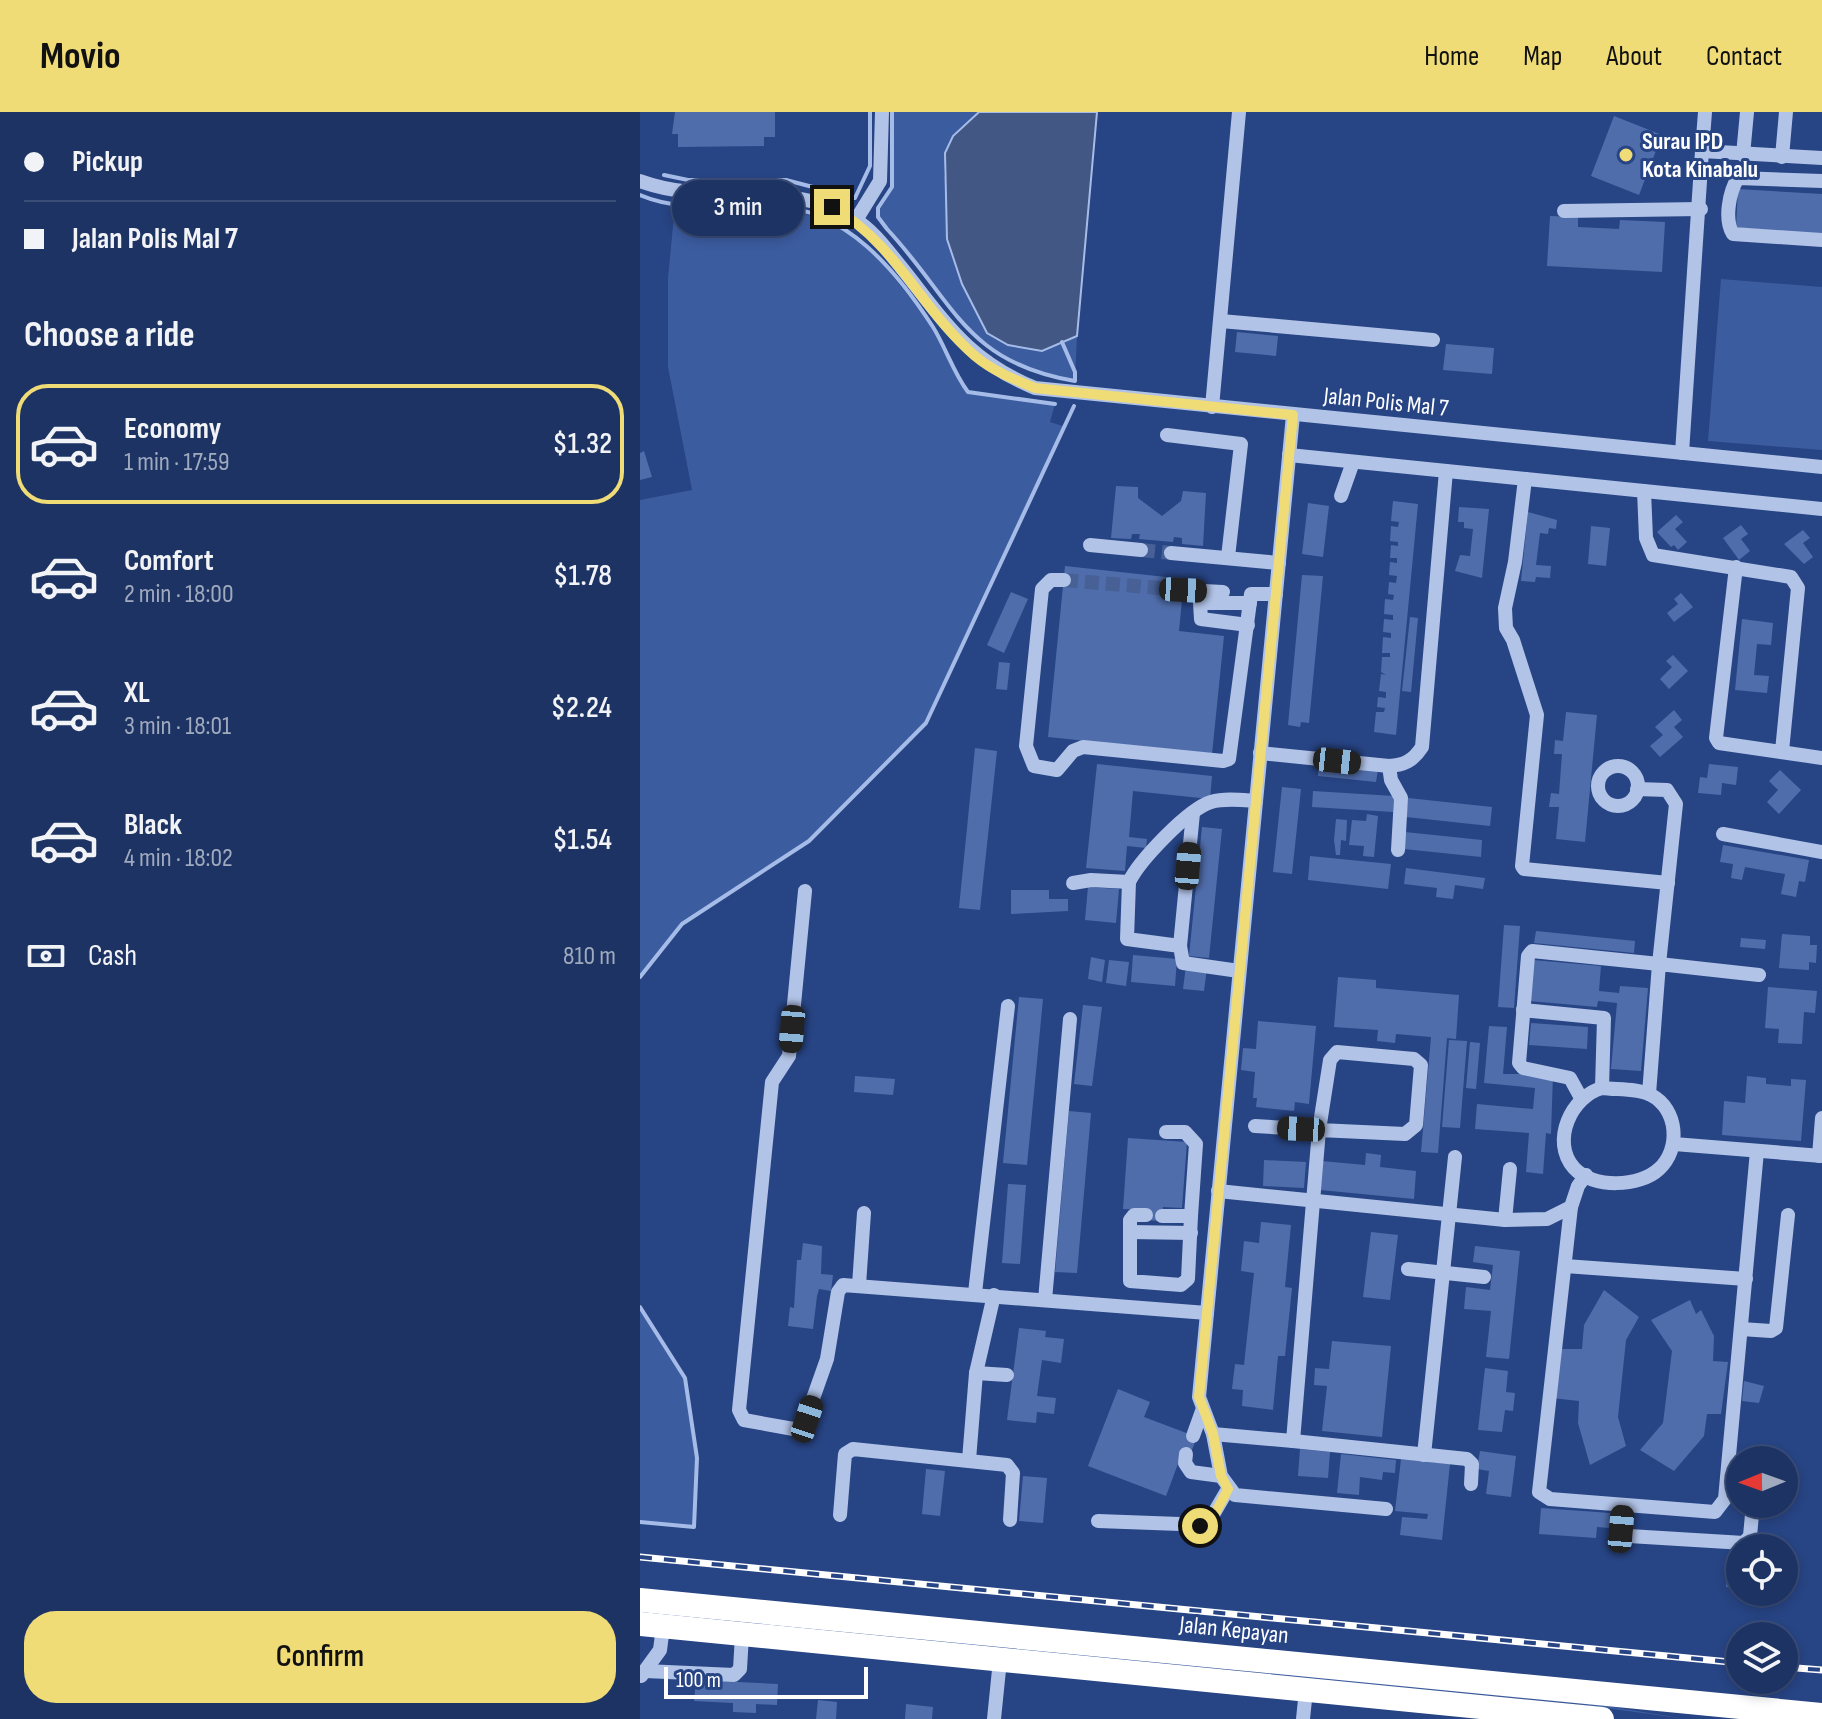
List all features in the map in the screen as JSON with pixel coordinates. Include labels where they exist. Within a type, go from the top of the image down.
[{"type":"highway","name":"Jalan Kepayan","points":[[640,1600],[1800,1716],[1822,1715]]},
{"type":"highway","points":[[652,1625],[1306,1690],[1475,1712],[1602,1719]]},
{"type":"street","points":[[856,220],[880,181],[882,112]]},
{"type":"street","points":[[1212,407],[1239,112]]},
{"type":"street","points":[[1682,453],[1701,209],[1705,112]]},
{"type":"street","points":[[1743,155],[1747,112]]},
{"type":"street","points":[[1782,157],[1786,112]]},
{"type":"street","points":[[1702,151],[1822,158]]},
{"type":"street","points":[[1822,181],[1738,178],[1731,188],[1729,209],[1729,229],[1733,234],[1822,240]]},
{"type":"street","name":"Jalan Polis Mal 7","points":[[640,181],[675,192],[778,193],[832,207],[856,220],[889,253],[960,341],[1002,375],[1035,388],[1822,467]]},
{"type":"street","points":[[1564,211],[1701,209]]},
{"type":"street","points":[[1221,321],[1433,340]]},
{"type":"street","points":[[1098,1521],[1207,1525],[1224,1483],[1213,1434],[1199,1397],[1293,415]]},
{"type":"street","points":[[1167,435],[1241,444],[1228,557]]},
{"type":"street","points":[[1289,455],[1822,509]]},
{"type":"street","points":[[1341,496],[1353,462]]},
{"type":"street","points":[[1260,753],[1389,766],[1405,764],[1422,747],[1446,471]]},
{"type":"street","points":[[1525,479],[1515,562],[1505,608],[1506,628],[1513,640],[1537,715],[1522,866],[1524,869],[1668,883]]},
{"type":"street","points":[[1644,491],[1646,538],[1653,555],[1671,561],[1736,567],[1801,580],[1782,751]]},
{"type":"street","points":[[1090,545],[1141,550]]},
{"type":"street","points":[[1171,553],[1279,563]]},
{"type":"street","points":[[1736,567],[1716,738],[1719,743],[1738,747],[1822,758]]},
{"type":"street","points":[[1064,580],[1051,580],[1042,589],[1026,746],[1034,766],[1045,771],[1057,770],[1073,751],[1083,747],[1223,761],[1229,759],[1250,598]]},
{"type":"street","points":[[1183,590],[1250,598]]},
{"type":"street","points":[[1248,625],[1205,621],[1199,616],[1200,603],[1276,594]]},
{"type":"street","points":[[1389,766],[1391,780],[1401,798],[1398,850]]},
{"type":"street","points":[[1637,789],[1667,790],[1676,800],[1649,1094]]},
{"type":"street","points":[[1180,946],[1127,939],[1129,882],[1141,863],[1193,813],[1219,801],[1256,801]]},
{"type":"street","points":[[1193,813],[1180,946],[1183,963],[1239,971]]},
{"type":"street","points":[[1723,834],[1822,852]]},
{"type":"street","points":[[1073,883],[1091,880],[1129,882]]},
{"type":"street","points":[[805,891],[789,1056],[772,1082],[764,1149],[739,1410],[744,1420],[799,1430],[807,1419],[827,1359],[839,1289],[843,1285],[1207,1313]]},
{"type":"street","points":[[1581,1098],[1570,1078],[1520,1066],[1528,956],[1532,951],[1759,975]]},
{"type":"street","points":[[975,1293],[1008,1006]]},
{"type":"street","points":[[1523,1010],[1604,1018],[1602,1088]]},
{"type":"street","points":[[1045,1300],[1070,1019]]},
{"type":"street","points":[[1255,1126],[1319,1130],[1405,1134],[1416,1125],[1421,1065],[1414,1059],[1351,1051],[1333,1055],[1319,1130],[1293,1441]]},
{"type":"street","points":[[1602,1088],[1649,1094],[1664,1104],[1670,1116],[1674,1144],[1665,1163],[1653,1175],[1636,1182],[1599,1180],[1571,1164],[1566,1148],[1566,1129],[1571,1111],[1581,1098],[1602,1088]]},
{"type":"street","points":[[1674,1144],[1820,1156],[1822,1118]]},
{"type":"street","points":[[1146,1215],[1132,1217],[1130,1281],[1181,1285],[1188,1279],[1196,1144],[1185,1132],[1166,1132]]},
{"type":"street","points":[[1735,1446],[1741,1329],[1757,1151]]},
{"type":"street","points":[[1424,1455],[1455,1157]]},
{"type":"street","points":[[1505,1220],[1510,1169]]},
{"type":"street","points":[[1586,1175],[1578,1186],[1571,1207],[1538,1489],[1546,1499],[1715,1512],[1726,1496]]},
{"type":"street","points":[[1218,1191],[1505,1220],[1547,1219],[1571,1207]]},
{"type":"street","points":[[859,1285],[864,1213]]},
{"type":"street","points":[[1741,1329],[1771,1331],[1776,1328],[1788,1215]]},
{"type":"street","points":[[1162,1216],[1191,1216]]},
{"type":"street","points":[[1130,1232],[1191,1233]]},
{"type":"street","points":[[1565,1266],[1746,1279]]},
{"type":"street","points":[[1408,1269],[1484,1277]]},
{"type":"street","points":[[1150,1309],[1156,1284]]},
{"type":"street","points":[[969,1460],[976,1373],[994,1295]]},
{"type":"street","points":[[976,1373],[1007,1375]]},
{"type":"street","points":[[1193,1436],[1202,1411]]},
{"type":"street","points":[[1213,1434],[1470,1461],[1471,1484]]},
{"type":"street","points":[[840,1515],[845,1454],[849,1450],[1004,1463],[1012,1469],[1010,1520]]},
{"type":"street","points":[[1186,1454],[1187,1469],[1224,1483],[1235,1495],[1386,1509]]},
{"type":"street","points":[[1623,1506],[1621,1529],[1629,1536],[1744,1543],[1750,1536],[1752,1518]]},
{"type":"street","points":[[642,1674],[660,1650],[652,1625]]},
{"type":"street","points":[[642,1674],[734,1675],[740,1669],[742,1635]]},
{"type":"street","points":[[994,1719],[1000,1660]]},
{"type":"street","points":[[1303,1719],[1306,1690]]},
{"type":"shaded area","points":[[892,112],[979,112],[954,140],[947,155],[944,175],[1042,351],[1077,336],[1075,381],[1024,367],[1000,356],[978,340],[878,217],[878,208],[892,187]]},
{"type":"shaded area","points":[[979,112],[1097,112],[1077,336],[1042,351],[1008,345],[987,333],[962,284],[947,239],[945,153],[953,136]]},
{"type":"shaded area","points":[[675,205],[784,207],[843,226],[880,260],[933,327],[968,392],[1055,404],[1050,422],[1066,427],[926,723],[809,841],[682,924],[640,977],[640,500],[692,490],[668,367],[668,278]]},
{"type":"shaded area","points":[[1721,279],[1822,287],[1822,450],[1708,441]]},
{"type":"shaded area","points":[[640,1307],[685,1378],[697,1458],[694,1527],[640,1522]]},
{"type":"shaded area","points":[[640,1608],[1601,1705],[1686,1719],[1576,1704],[640,1613]]},
{"type":"building","points":[[675,112],[775,112],[775,137],[764,137],[764,146],[678,147],[678,134],[672,134]]},
{"type":"building","name":"Surau IPD Kota Kinabalu","points":[[1614,116],[1662,135],[1639,195],[1591,176]]},
{"type":"building","points":[[1738,189],[1822,194],[1822,234],[1736,228]]},
{"type":"building","points":[[1550,216],[1578,217],[1578,227],[1619,229],[1620,220],[1665,222],[1662,272],[1547,266]]},
{"type":"building","points":[[1237,332],[1278,336],[1276,356],[1235,352]]},
{"type":"building","points":[[1446,344],[1494,348],[1492,374],[1443,370]]},
{"type":"building","points":[[644,451],[652,477],[640,480],[640,453]]},
{"type":"building","points":[[1116,486],[1138,487],[1138,498],[1162,516],[1181,501],[1183,491],[1206,493],[1203,546],[1182,544],[1182,538],[1174,537],[1173,542],[1139,539],[1140,534],[1132,534],[1131,539],[1111,538]]},
{"type":"building","points":[[1393,501],[1418,504],[1396,735],[1374,732],[1376,712],[1384,712],[1385,708],[1377,707],[1378,697],[1386,698],[1386,692],[1379,691],[1381,674],[1386,675],[1381,672],[1382,657],[1390,657],[1390,653],[1382,653],[1383,637],[1391,638],[1391,633],[1383,632],[1384,619],[1393,620],[1393,615],[1384,614],[1385,599],[1393,600],[1394,595],[1388,594],[1389,582],[1396,583],[1397,576],[1389,575],[1390,562],[1397,563],[1397,558],[1390,558],[1391,545],[1398,546],[1398,542],[1390,541],[1391,526],[1398,527],[1399,522],[1391,521]]},
{"type":"building","points":[[1308,503],[1329,506],[1323,557],[1302,554]]},
{"type":"building","points":[[1459,507],[1489,509],[1482,578],[1455,571],[1460,555],[1470,556],[1473,529],[1464,528],[1464,522],[1458,522]]},
{"type":"building","points":[[1528,512],[1557,520],[1556,529],[1549,528],[1548,534],[1540,533],[1536,565],[1551,566],[1550,578],[1536,577],[1535,582],[1521,581]]},
{"type":"building","points":[[1676,515],[1683,522],[1675,529],[1687,542],[1678,550],[1657,532]]},
{"type":"building","points":[[1741,525],[1748,534],[1741,539],[1750,551],[1739,560],[1723,538]]},
{"type":"building","points":[[1591,526],[1610,528],[1606,566],[1588,564]]},
{"type":"building","points":[[1803,530],[1810,538],[1803,543],[1813,557],[1804,564],[1784,544]]},
{"type":"building","points":[[1065,566],[1184,579],[1179,631],[1224,636],[1212,754],[1048,737]]},
{"type":"building","points":[[1302,575],[1323,576],[1309,723],[1301,722],[1300,727],[1288,725]]},
{"type":"building","points":[[1011,592],[1028,599],[1004,653],[987,645]]},
{"type":"building","points":[[1681,593],[1693,607],[1674,622],[1667,613],[1678,604],[1674,599]]},
{"type":"building","points":[[1410,617],[1418,618],[1411,692],[1402,691]]},
{"type":"building","points":[[1742,619],[1773,623],[1771,645],[1757,644],[1754,675],[1769,676],[1767,693],[1735,690]]},
{"type":"building","points":[[1673,655],[1688,671],[1669,689],[1660,679],[1672,667],[1666,661]]},
{"type":"building","points":[[999,662],[1010,663],[1007,690],[996,689]]},
{"type":"building","points":[[1674,710],[1682,720],[1674,727],[1683,737],[1660,757],[1650,746],[1663,735],[1655,727]]},
{"type":"building","points":[[1566,712],[1597,715],[1585,842],[1556,839],[1559,807],[1549,807],[1551,793],[1559,794],[1562,754],[1554,754],[1555,740],[1563,741]]},
{"type":"building","points":[[975,748],[997,751],[980,910],[959,908]]},
{"type":"building","points":[[1097,764],[1212,776],[1210,799],[1133,791],[1129,837],[1147,839],[1146,848],[1127,846],[1125,871],[1086,868]]},
{"type":"building","points":[[1319,764],[1378,770],[1376,782],[1318,776]]},
{"type":"building","points":[[1709,764],[1738,767],[1736,785],[1722,783],[1721,795],[1698,793],[1700,777],[1707,778]]},
{"type":"building","points":[[1780,770],[1801,790],[1779,814],[1767,802],[1778,790],[1769,781]]},
{"type":"building","points":[[1282,787],[1301,789],[1292,874],[1273,872]]},
{"type":"building","points":[[1313,791],[1394,796],[1393,812],[1312,807]]},
{"type":"building","points":[[1408,798],[1492,807],[1490,826],[1406,817]]},
{"type":"building","points":[[1367,814],[1378,816],[1374,857],[1363,856],[1364,846],[1349,845],[1352,820],[1366,821]]},
{"type":"building","points":[[1336,819],[1347,820],[1346,841],[1341,840],[1340,855],[1336,855],[1334,840]]},
{"type":"building","points":[[1202,827],[1222,829],[1209,958],[1189,956]]},
{"type":"building","points":[[1405,832],[1482,840],[1481,857],[1404,849]]},
{"type":"building","points":[[1723,845],[1809,860],[1805,882],[1799,881],[1796,897],[1781,894],[1785,874],[1745,867],[1742,880],[1731,878],[1733,864],[1720,862]]},
{"type":"building","points":[[1310,856],[1391,864],[1388,889],[1308,880]]},
{"type":"building","points":[[1406,868],[1485,878],[1483,889],[1455,885],[1453,899],[1436,897],[1437,888],[1404,884]]},
{"type":"building","points":[[1088,887],[1119,889],[1116,923],[1085,920]]},
{"type":"building","points":[[1011,890],[1049,890],[1049,899],[1068,899],[1068,911],[1011,914]]},
{"type":"building","points":[[1504,925],[1520,926],[1514,1008],[1498,1007]]},
{"type":"building","points":[[1536,931],[1635,941],[1634,953],[1534,943]]},
{"type":"building","points":[[1782,934],[1810,936],[1810,945],[1817,945],[1816,963],[1809,962],[1809,970],[1779,968]]},
{"type":"building","points":[[1741,938],[1766,940],[1765,949],[1740,947]]},
{"type":"building","points":[[1133,955],[1177,959],[1175,986],[1131,982]]},
{"type":"building","points":[[1091,957],[1105,960],[1102,982],[1088,979]]},
{"type":"building","points":[[1109,960],[1129,962],[1126,986],[1106,983]]},
{"type":"building","points":[[1533,960],[1601,966],[1599,991],[1619,993],[1620,986],[1648,988],[1641,1071],[1611,1069],[1617,1003],[1598,1001],[1597,1007],[1529,1001]]},
{"type":"building","points":[[1186,966],[1207,968],[1204,991],[1183,989]]},
{"type":"building","points":[[1338,977],[1376,980],[1376,988],[1459,995],[1456,1039],[1447,1038],[1438,1153],[1421,1152],[1431,1037],[1396,1034],[1395,1043],[1377,1041],[1378,1030],[1334,1027]]},
{"type":"building","points":[[1768,987],[1817,991],[1815,1013],[1804,1012],[1802,1044],[1778,1043],[1779,1029],[1765,1028]]},
{"type":"building","points":[[1019,997],[1043,999],[1027,1165],[1003,1163]]},
{"type":"building","points":[[1083,1005],[1102,1007],[1092,1086],[1074,1084]]},
{"type":"building","points":[[1258,1021],[1316,1026],[1309,1104],[1295,1102],[1294,1111],[1256,1107],[1257,1098],[1253,1098],[1255,1072],[1241,1070],[1243,1048],[1256,1049]]},
{"type":"building","points":[[1531,1023],[1588,1027],[1587,1049],[1529,1045]]},
{"type":"building","points":[[1489,1026],[1507,1027],[1503,1074],[1553,1074],[1551,1134],[1546,1133],[1543,1174],[1526,1172],[1529,1133],[1475,1129],[1477,1104],[1533,1109],[1535,1088],[1484,1083]]},
{"type":"building","points":[[1449,1040],[1467,1041],[1460,1128],[1442,1127]]},
{"type":"building","points":[[1470,1042],[1480,1043],[1476,1089],[1466,1088]]},
{"type":"building","points":[[855,1076],[895,1079],[893,1095],[854,1092]]},
{"type":"building","points":[[1747,1076],[1766,1078],[1766,1084],[1791,1086],[1791,1079],[1806,1080],[1801,1141],[1722,1135],[1724,1101],[1745,1103]]},
{"type":"building","points":[[1069,1111],[1091,1113],[1077,1273],[1055,1272]]},
{"type":"building","points":[[1128,1138],[1187,1142],[1182,1208],[1163,1207],[1162,1221],[1145,1220],[1146,1210],[1123,1209]]},
{"type":"building","points":[[1366,1153],[1381,1155],[1380,1167],[1416,1171],[1414,1199],[1320,1190],[1322,1161],[1365,1165]]},
{"type":"building","points":[[1264,1160],[1306,1162],[1304,1188],[1263,1186]]},
{"type":"building","points":[[1008,1184],[1026,1185],[1020,1264],[1002,1263]]},
{"type":"building","points":[[1261,1222],[1291,1225],[1285,1287],[1292,1288],[1285,1356],[1278,1356],[1273,1410],[1242,1406],[1243,1390],[1232,1389],[1235,1364],[1244,1365],[1254,1273],[1241,1271],[1244,1241],[1259,1243]]},
{"type":"building","points":[[1371,1232],[1398,1235],[1390,1300],[1363,1297]]},
{"type":"building","points":[[803,1243],[822,1246],[821,1274],[833,1275],[831,1291],[819,1289],[813,1329],[788,1326],[790,1307],[794,1308],[797,1260],[801,1260]]},
{"type":"building","points":[[1475,1246],[1520,1251],[1509,1359],[1486,1357],[1491,1311],[1464,1309],[1466,1287],[1490,1290],[1493,1265],[1473,1262]]},
{"type":"building","points":[[1604,1290],[1639,1317],[1626,1340],[1618,1417],[1626,1446],[1590,1465],[1578,1423],[1579,1401],[1552,1398],[1556,1349],[1582,1349],[1584,1325]]},
{"type":"building","points":[[1690,1300],[1696,1314],[1701,1310],[1714,1336],[1713,1361],[1728,1362],[1721,1414],[1707,1414],[1704,1436],[1674,1471],[1640,1450],[1663,1423],[1672,1351],[1651,1320]]},
{"type":"building","points":[[1019,1328],[1046,1331],[1045,1337],[1064,1339],[1061,1363],[1042,1360],[1037,1396],[1056,1398],[1054,1414],[1037,1412],[1036,1423],[1007,1420]]},
{"type":"building","points":[[1332,1341],[1391,1346],[1382,1437],[1322,1431],[1327,1386],[1314,1385],[1315,1368],[1329,1369]]},
{"type":"building","points":[[1485,1368],[1508,1371],[1506,1392],[1515,1393],[1513,1411],[1505,1410],[1502,1432],[1478,1430]]},
{"type":"building","points":[[1744,1381],[1764,1386],[1759,1403],[1742,1401]]},
{"type":"building","points":[[1118,1389],[1150,1402],[1144,1417],[1197,1437],[1190,1455],[1182,1453],[1166,1496],[1088,1466]]},
{"type":"building","points":[[1300,1449],[1330,1452],[1328,1478],[1298,1476]]},
{"type":"building","points":[[1480,1451],[1516,1456],[1511,1497],[1486,1494],[1489,1471],[1477,1469]]},
{"type":"building","points":[[1341,1454],[1396,1460],[1395,1473],[1383,1472],[1382,1480],[1360,1477],[1359,1495],[1337,1493]]},
{"type":"building","points":[[1401,1459],[1450,1464],[1442,1540],[1400,1535],[1402,1517],[1427,1519],[1428,1514],[1395,1511]]},
{"type":"building","points":[[926,1469],[945,1471],[940,1516],[922,1514]]},
{"type":"building","points":[[1023,1476],[1047,1478],[1043,1523],[1019,1521]]},
{"type":"building","points":[[1541,1508],[1610,1513],[1609,1528],[1597,1527],[1596,1538],[1539,1534]]},
{"type":"building","points":[[696,1680],[778,1684],[777,1705],[756,1704],[756,1713],[733,1712],[733,1703],[694,1701]]},
{"type":"building","points":[[818,1700],[837,1702],[836,1719],[816,1719]]},
{"type":"building","points":[[906,1704],[933,1707],[932,1719],[905,1719]]},
{"type":"waterway","points":[[664,175],[688,180],[786,180],[855,198],[870,166],[870,112]]},
{"type":"waterway","points":[[892,112],[892,187],[878,208],[878,217],[965,325],[1008,360],[1038,372],[1075,381],[1075,372],[1062,342]]},
{"type":"waterway","points":[[640,195],[689,206],[774,206],[824,218],[867,246],[903,284],[933,327],[968,392],[1055,404]]},
{"type":"waterway","points":[[640,977],[682,924],[809,841],[926,723],[1074,406]]},
{"type":"waterway","points":[[640,1307],[685,1378],[697,1458],[694,1527],[640,1522]]},
{"type":"tunnel","points":[[1141,550],[1171,553]]},
{"type":"tunnel","points":[[1064,580],[1183,590]]},
{"type":"railway","points":[[640,1557],[1726,1662]]},
{"type":"railway","points":[[1798,1668],[1822,1670]]},
{"type":"place","name":"Surau IPD Kota Kinabalu","points":[[1626,155]]},
{"type":"route","points":[[832,207],[871,232],[960,341],[1002,375],[1035,388],[1293,415],[1199,1397],[1213,1434],[1221,1476],[1228,1489],[1212,1519],[1207,1525],[1200,1526]]}]
